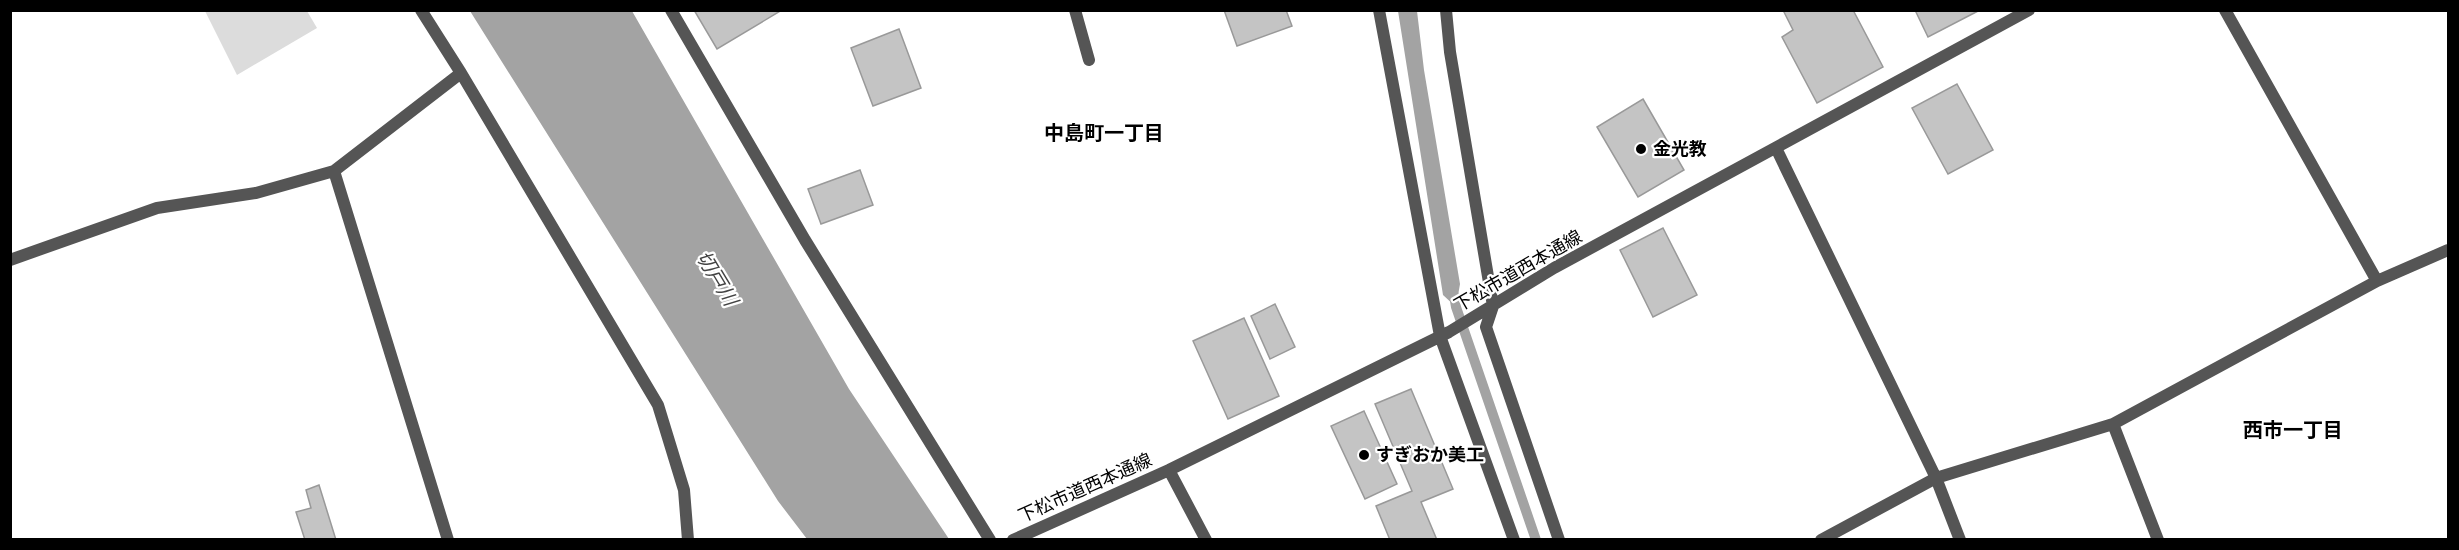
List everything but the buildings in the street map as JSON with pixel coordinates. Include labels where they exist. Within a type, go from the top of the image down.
[{"type":"street","points":[[421,10],[461,73],[658,405],[684,490],[688,540]]},
{"type":"street","points":[[671,10],[805,240],[990,540]]},
{"type":"street","points":[[1076,10],[1089,60]]},
{"type":"street","points":[[1379,10],[1445,334],[1514,540]]},
{"type":"street","points":[[1446,10],[1452,63],[1493,306],[1486,327],[1559,540]]},
{"type":"street","name":"下松市道西本通線","points":[[1013,540],[1169,471],[1445,334],[1554,268],[2029,10]]},
{"type":"street","points":[[2225,10],[2377,281]]},
{"type":"street","points":[[10,260],[157,208],[256,193],[334,171],[461,73]]},
{"type":"street","points":[[1776,148],[1936,478],[1960,540]]},
{"type":"street","points":[[334,171],[448,540]]},
{"type":"street","points":[[1821,540],[1936,478],[2113,424],[2377,281],[2448,250]]},
{"type":"street","points":[[2113,424],[2158,540]]},
{"type":"street","points":[[1169,471],[1206,540]]},
{"type":"shaded area","points":[[205,11],[307,11],[317,28],[237,75]]},
{"type":"water","name":"切戸川","points":[[470,11],[632,11],[849,389],[949,539],[807,539],[778,501]]},
{"type":"water","points":[[1398,11],[1417,11],[1424,70],[1460,284],[1456,307],[1443,295]]},
{"type":"waterway","points":[[1454,295],[1456,307],[1536,540]]},
{"type":"place","name":"金光教","points":[[1641,149]]},
{"type":"place","name":"すぎおか美工","points":[[1364,455]]},
{"type":"district","name":"中島町一丁目","points":[[1104,133]]},
{"type":"district","name":"西市一丁目","points":[[2293,430]]}]
